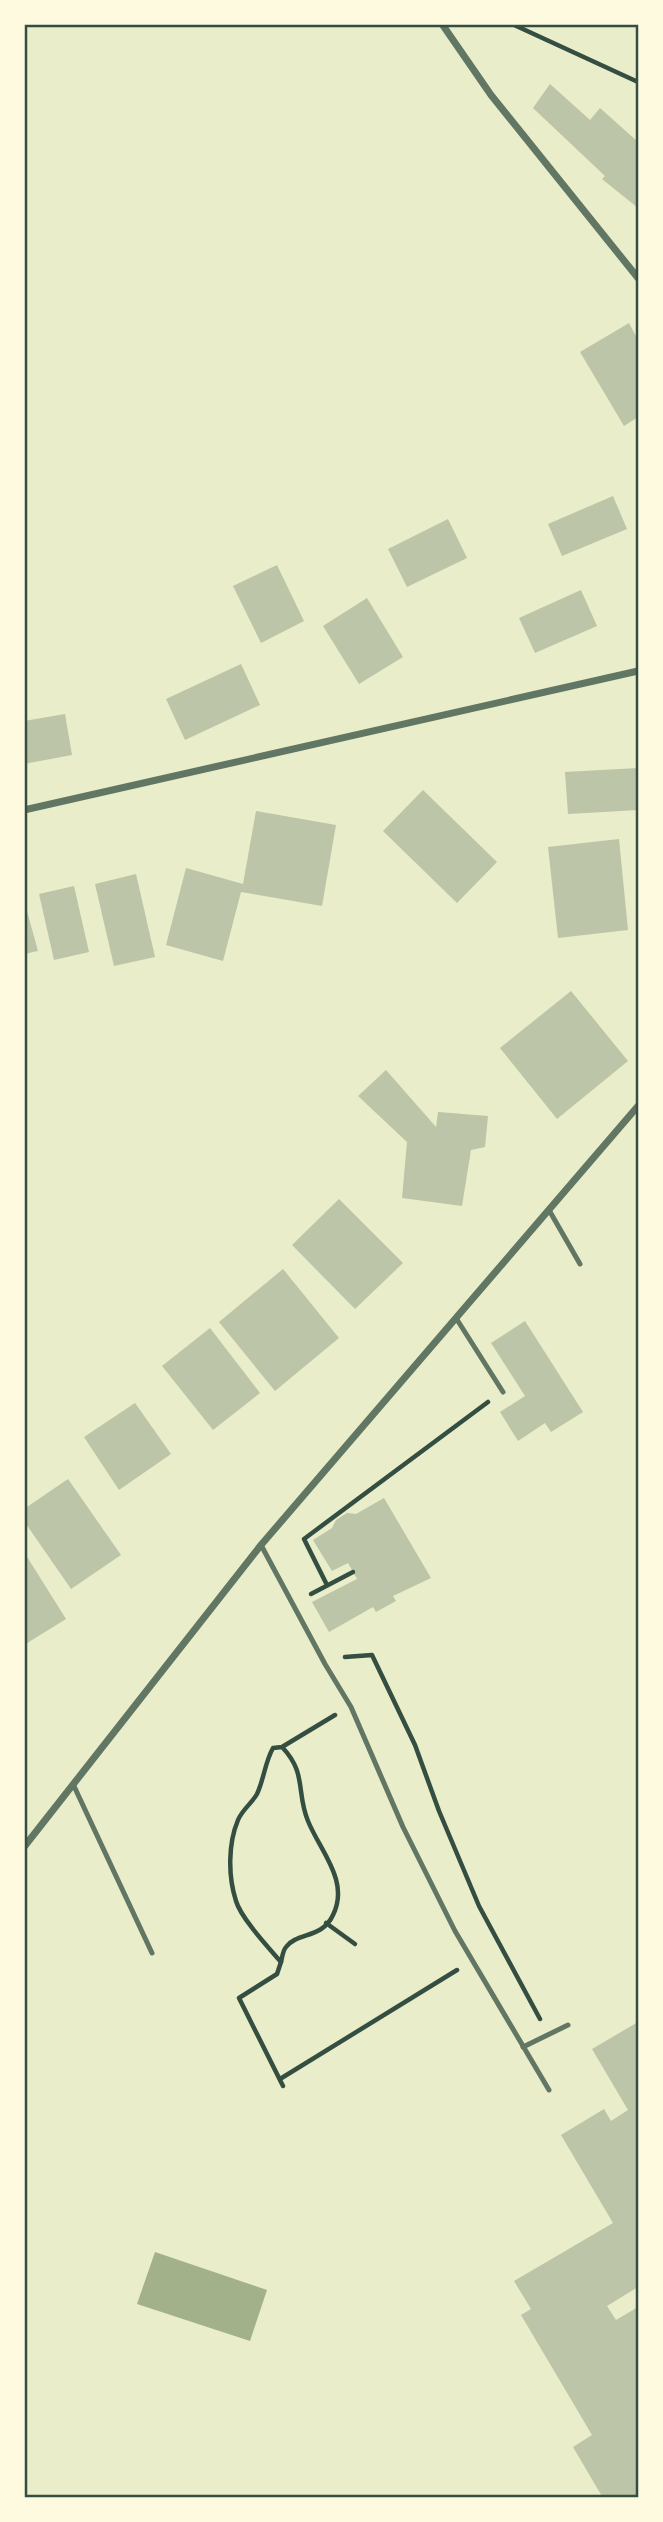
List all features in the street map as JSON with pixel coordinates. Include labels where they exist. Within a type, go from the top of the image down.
[{"type":"street","points":[[442,24],[491,95],[639,278]]},
{"type":"street","points":[[24,810],[639,671]]},
{"type":"street","points":[[24,1847],[261,1545],[639,1106]]},
{"type":"lane","points":[[549,1210],[580,1264]]},
{"type":"lane","points":[[456,1318],[503,1392]]},
{"type":"lane","points":[[261,1545],[351,1707],[403,1827],[455,1931],[550,2090]]},
{"type":"lane","points":[[73,1784],[152,1953]]},
{"type":"lane","points":[[523,2047],[568,2025]]},
{"type":"path","points":[[512,24],[639,82]]},
{"type":"path","points":[[327,1585],[304,1539],[466,1417]]},
{"type":"path","points":[[291,1603],[353,1572]]},
{"type":"path","points":[[338,1657],[372,1655],[415,1745],[479,1906],[533,2003],[547,2036]]},
{"type":"path","points":[[281,1962],[262,1941],[236,1903],[230,1841],[239,1817],[257,1794],[273,1748],[282,1747],[335,1715]]},
{"type":"path","points":[[282,1747],[293,1758],[300,1776],[307,1819],[333,1869],[339,1892],[333,1916],[318,1933],[296,1939],[286,1947],[277,1974],[239,1998],[283,2086]]},
{"type":"path","points":[[326,1923],[355,1944]]},
{"type":"path","points":[[280,2079],[472,1961]]},
{"type":"shaded area","points":[[155,2252],[267,2290],[250,2341],[137,2304]]},
{"type":"building","points":[[550,84],[590,120],[600,108],[638,142],[638,208],[602,179],[605,176],[533,108]]},
{"type":"building","points":[[629,323],[638,340],[638,417],[624,426],[580,352]]},
{"type":"building","points":[[613,496],[627,529],[562,556],[548,524]]},
{"type":"building","points":[[448,519],[467,558],[407,587],[388,549]]},
{"type":"building","points":[[277,565],[304,621],[261,643],[233,586]]},
{"type":"building","points":[[581,590],[597,626],[535,653],[519,618]]},
{"type":"building","points":[[367,598],[403,657],[359,684],[323,626]]},
{"type":"building","points":[[241,664],[260,705],[185,740],[166,699]]},
{"type":"building","points":[[65,714],[72,755],[24,764],[24,721]]},
{"type":"building","points":[[638,768],[638,810],[568,814],[565,772]]},
{"type":"building","points":[[423,790],[497,862],[457,903],[383,831]]},
{"type":"building","points":[[256,811],[336,825],[322,906],[241,892],[223,961],[166,945],[186,868],[243,884]]},
{"type":"building","points":[[619,839],[628,930],[558,938],[548,847]]},
{"type":"building","points":[[136,874],[155,957],[114,966],[95,884]]},
{"type":"building","points":[[74,886],[89,952],[54,960],[39,894]]},
{"type":"building","points":[[24,905],[38,951],[24,954]]},
{"type":"building","points":[[571,991],[628,1061],[557,1119],[500,1048]]},
{"type":"building","points":[[386,1070],[436,1127],[438,1112],[488,1116],[485,1147],[471,1150],[462,1206],[402,1198],[407,1142],[358,1096]]},
{"type":"building","points":[[339,1199],[403,1263],[355,1309],[292,1245]]},
{"type":"building","points":[[283,1269],[339,1338],[275,1391],[219,1322]]},
{"type":"building","points":[[525,1321],[583,1412],[551,1432],[545,1423],[518,1441],[500,1412],[525,1396],[491,1343]]},
{"type":"building","points":[[210,1328],[260,1393],[213,1430],[162,1366]]},
{"type":"building","points":[[135,1403],[171,1454],[119,1490],[84,1437]]},
{"type":"building","points":[[68,1479],[121,1555],[71,1589],[24,1521],[24,1509]]},
{"type":"building","points":[[384,1498],[431,1578],[393,1596],[396,1601],[376,1612],[373,1607],[329,1632],[312,1602],[357,1579],[348,1563],[332,1571],[313,1540],[332,1528],[336,1520],[347,1513],[356,1514]]},
{"type":"building","points":[[24,1552],[66,1619],[24,1645]]},
{"type":"building","points":[[638,2022],[638,2287],[607,2306],[616,2320],[638,2307],[638,2498],[603,2498],[573,2447],[592,2435],[521,2315],[531,2309],[514,2281],[613,2223],[561,2135],[604,2109],[611,2121],[628,2110],[592,2049]]}]
